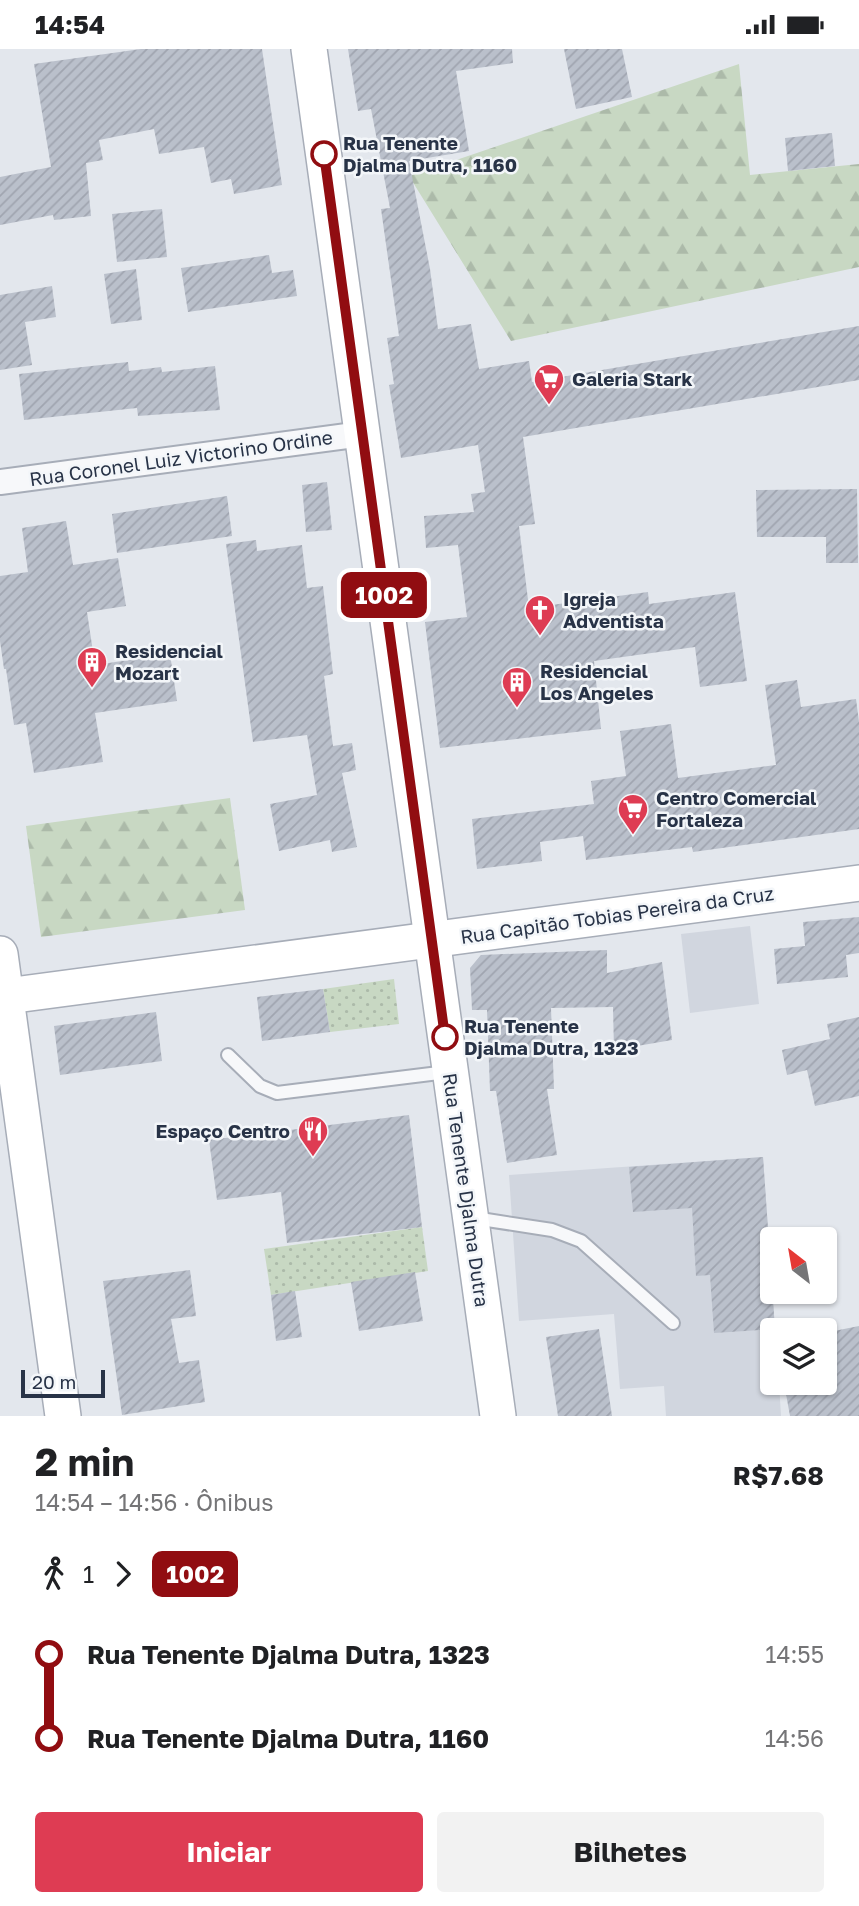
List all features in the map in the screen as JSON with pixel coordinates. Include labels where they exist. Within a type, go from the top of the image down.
[{"type":"main road","name":"Rua Tenente Djalma Dutra","points":[[309,49],[498,1416]]},
{"type":"main road","name":"Rua Capitão Tobias Pereira da Cruz","points":[[3,997],[859,883]]},
{"type":"main road","points":[[0,954],[3,997],[63,1416]]},
{"type":"street","name":"Rua Coronel Luiz Victorino Ordine","points":[[0,482],[362,434]]},
{"type":"lane","points":[[228,1055],[260,1086],[277,1093],[450,1071]]},
{"type":"lane","points":[[470,1217],[552,1230],[581,1241],[673,1323]]},
{"type":"shaded area","points":[[750,926],[759,1004],[690,1013],[681,934]]},
{"type":"shaded area","points":[[763,1157],[768,1227],[760,1227],[760,1304],[773,1304],[774,1318],[760,1318],[760,1395],[780,1395],[781,1416],[666,1416],[664,1386],[620,1389],[614,1314],[519,1321],[509,1175]]},
{"type":"green space","points":[[739,64],[750,175],[859,164],[859,267],[511,341],[409,176]]},
{"type":"green space","points":[[230,798],[245,910],[41,937],[26,826]]},
{"type":"green space","points":[[394,979],[399,1024],[330,1032],[323,989]]},
{"type":"green space","points":[[422,1227],[428,1271],[271,1295],[264,1249]]},
{"type":"building","points":[[141,49],[262,49],[282,185],[234,194],[231,179],[211,183],[204,147],[159,154],[154,129],[99,140],[103,160],[86,163],[91,216],[54,220],[53,215],[0,225],[0,177],[51,167],[34,64]]},
{"type":"building","points":[[348,49],[512,49],[513,63],[456,71],[469,151],[409,161],[430,269],[438,329],[471,324],[479,369],[529,361],[532,382],[859,326],[859,380],[523,437],[535,524],[519,526],[529,608],[648,592],[649,604],[735,592],[747,681],[700,687],[695,647],[594,661],[601,729],[440,748],[425,622],[467,617],[458,545],[426,548],[424,516],[474,512],[471,494],[485,492],[478,445],[401,458],[389,385],[394,384],[387,338],[399,336],[381,209],[390,208],[371,109],[358,111]]},
{"type":"building","points":[[564,49],[622,49],[632,97],[576,109]]},
{"type":"building","points":[[832,133],[835,166],[788,171],[785,138]]},
{"type":"building","points":[[162,209],[167,257],[117,262],[112,214]]},
{"type":"building","points":[[269,255],[272,273],[293,270],[297,296],[188,312],[181,268]]},
{"type":"building","points":[[136,269],[142,320],[111,324],[104,274]]},
{"type":"building","points":[[52,286],[56,317],[25,322],[32,365],[0,370],[0,295]]},
{"type":"building","points":[[128,362],[129,371],[161,367],[162,372],[215,366],[220,410],[138,416],[137,408],[24,420],[19,374]]},
{"type":"building","points":[[327,482],[332,530],[306,532],[302,485]]},
{"type":"building","points":[[857,489],[858,563],[826,563],[826,537],[757,537],[756,490]]},
{"type":"building","points":[[227,496],[232,536],[117,553],[112,514]]},
{"type":"building","points":[[66,521],[73,565],[118,558],[126,606],[87,612],[95,665],[170,654],[177,701],[95,713],[103,762],[34,773],[26,723],[14,725],[4,669],[0,641],[0,576],[28,572],[22,528]]},
{"type":"building","points":[[256,540],[257,551],[302,545],[307,588],[323,586],[333,674],[324,676],[333,746],[352,743],[356,770],[342,773],[357,847],[332,852],[330,840],[279,851],[270,804],[317,795],[307,735],[253,742],[226,544]]},
{"type":"building","points":[[797,680],[801,707],[856,699],[859,722],[859,829],[693,852],[692,847],[586,860],[583,836],[540,842],[542,861],[477,869],[472,819],[594,804],[591,781],[626,776],[620,731],[671,724],[678,778],[776,765],[765,685]]},
{"type":"building","points":[[859,917],[859,953],[846,955],[848,977],[777,984],[774,949],[805,946],[803,922]]},
{"type":"building","points":[[607,950],[607,973],[662,962],[672,1040],[614,1050],[613,1007],[551,1008],[554,1089],[547,1089],[557,1155],[507,1163],[496,1091],[490,1091],[487,1010],[472,1010],[470,968],[481,955]]},
{"type":"building","points":[[323,989],[330,1032],[262,1041],[257,997]]},
{"type":"building","points":[[156,1012],[162,1061],[60,1075],[54,1026]]},
{"type":"building","points":[[859,1017],[859,1096],[815,1106],[807,1070],[787,1075],[782,1050],[830,1039],[827,1024]]},
{"type":"building","name":"Espaço Centro","points":[[409,1115],[422,1227],[287,1243],[281,1192],[217,1200],[209,1140]]},
{"type":"building","points":[[763,1157],[768,1227],[760,1227],[760,1304],[773,1304],[774,1318],[760,1318],[760,1330],[714,1333],[710,1275],[696,1276],[692,1208],[633,1212],[629,1167]]},
{"type":"building","points":[[190,1270],[196,1316],[171,1319],[179,1363],[199,1360],[205,1402],[122,1415],[103,1281]]},
{"type":"building","points":[[415,1272],[423,1321],[359,1331],[351,1282]]},
{"type":"building","points":[[295,1291],[302,1337],[276,1341],[271,1295]]},
{"type":"building","points":[[859,1326],[859,1416],[790,1416],[786,1395],[837,1395],[837,1330]]},
{"type":"building","points":[[599,1329],[612,1416],[558,1416],[546,1337]]},
{"type":"bus line","name":"1002","points":[[324,154],[445,1037]]},
{"type":"place","name":"Rua Tenente Djalma Dutra, 1160","points":[[324,154]]},
{"type":"place","name":"Galeria Stark","points":[[549,406]]},
{"type":"place","name":"Igreja Adventista","points":[[540,637]]},
{"type":"place","name":"Residencial Mozart","points":[[92,689]]},
{"type":"place","name":"Residencial Los Angeles","points":[[517,709]]},
{"type":"place","name":"Centro Comercial Fortaleza","points":[[633,836]]},
{"type":"place","name":"Rua Tenente Djalma Dutra, 1323","points":[[445,1037]]},
{"type":"place","name":"Espaço Centro","points":[[313,1158]]}]
